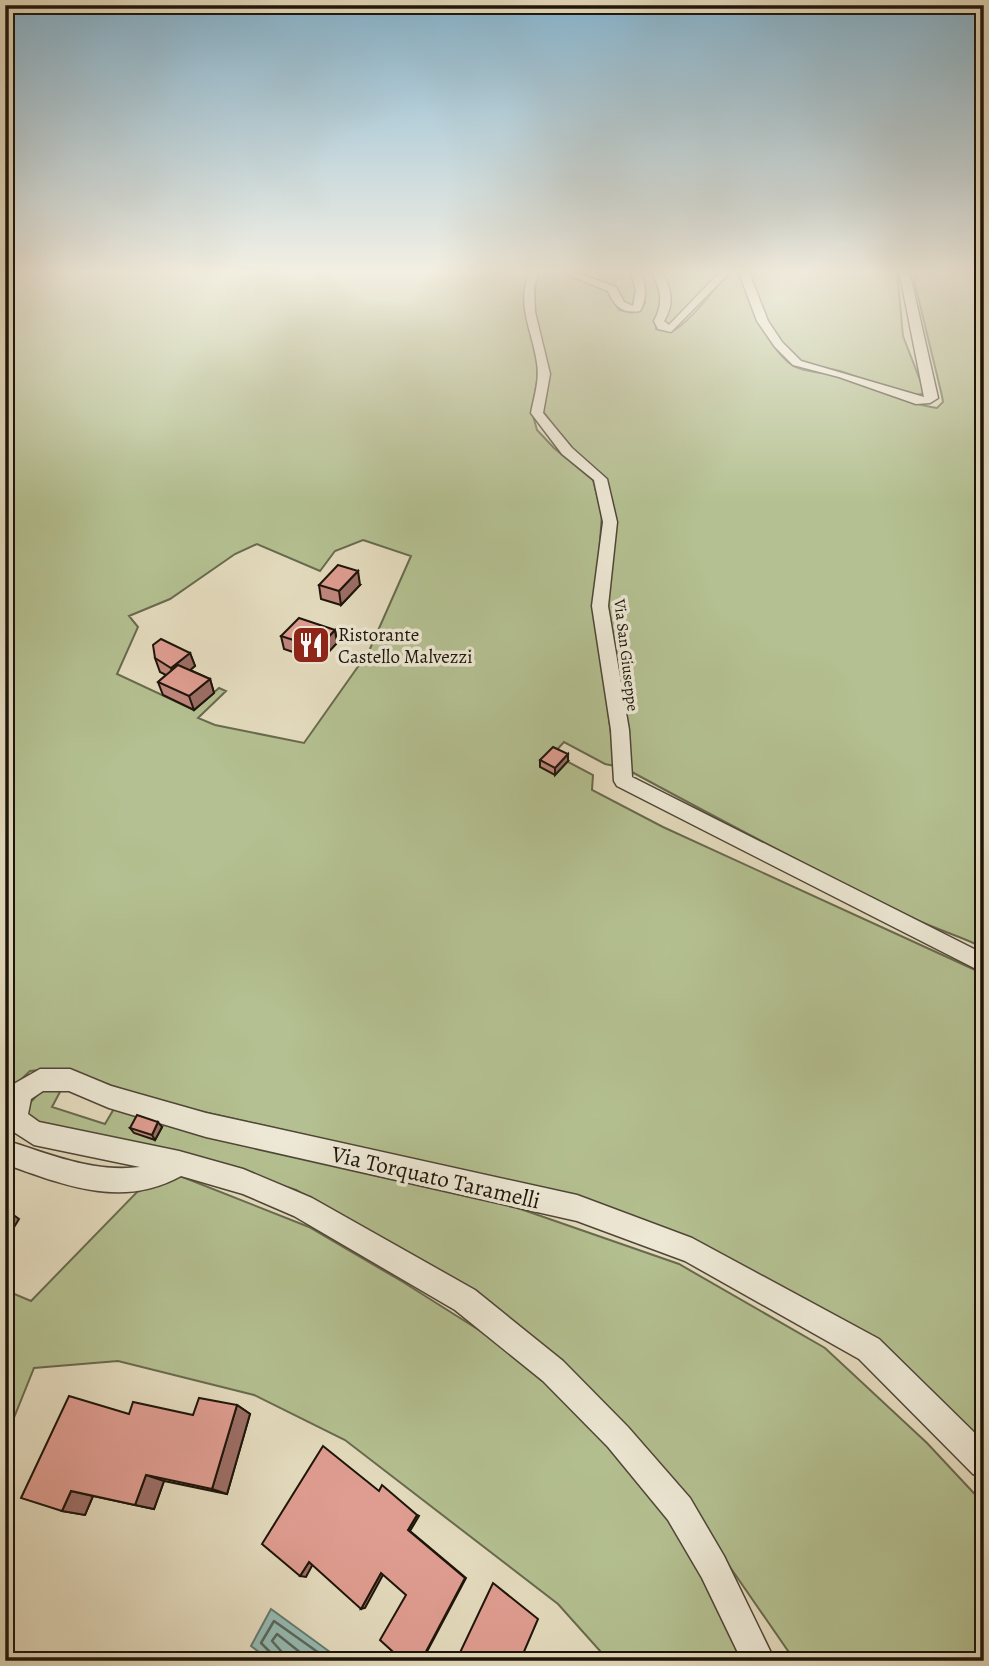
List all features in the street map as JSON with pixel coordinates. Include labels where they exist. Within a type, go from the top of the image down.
[{"type":"street","name":"Via San Giuseppe","points":[[539,348],[544,374],[537,413],[567,451],[600,479],[610,522],[600,606],[620,730],[622,781],[984,964]]},
{"type":"street","points":[[782,348],[799,365],[856,379],[915,400],[928,401],[932,398],[921,348]]},
{"type":"street","name":"Via Torquato Taramelli","points":[[759,1661],[713,1567],[679,1509],[618,1437],[553,1371],[465,1300],[303,1207],[243,1182],[179,1163],[34,1132],[15,1119],[20,1093],[40,1080],[70,1080],[109,1097],[206,1125],[577,1208],[692,1251],[869,1349],[984,1463]]},
{"type":"street","points":[[5,1152],[82,1177],[135,1183],[164,1174],[179,1163]]},
{"type":"green space","points":[[5,348],[535,348],[537,380],[532,412],[537,430],[554,448],[593,480],[602,515],[595,606],[615,766],[605,764],[564,742],[553,754],[593,775],[592,790],[663,827],[984,974],[984,1444],[788,1291],[482,1175],[164,1103],[77,1074],[51,1069],[30,1071],[10,1090],[5,1107]],"holes":[[[363,540],[411,556],[369,651],[304,743],[215,725],[198,718],[226,691],[219,688],[194,710],[117,674],[138,627],[129,616],[170,599],[235,554],[257,544],[320,571],[335,551]]]},
{"type":"green space","points":[[542,348],[775,348],[797,368],[839,376],[937,408],[943,402],[930,348],[984,348],[984,948],[923,923],[879,901],[630,771],[607,604],[604,478],[571,448],[542,410]]},
{"type":"green space","points":[[786,348],[908,348],[925,393],[913,396],[840,371],[799,362]]},
{"type":"green space","points":[[61,1090],[52,1107],[105,1124],[115,1107],[512,1206],[679,1264],[825,1348],[927,1443],[984,1504],[984,1661],[795,1661],[712,1541],[563,1363],[420,1259],[296,1190],[178,1152],[66,1134],[28,1117],[27,1106],[41,1091]]},
{"type":"green space","points":[[180,1176],[309,1227],[403,1282],[520,1356],[641,1475],[687,1543],[742,1661],[609,1661],[558,1604],[345,1440],[254,1395],[118,1361],[34,1368],[5,1440],[5,1290],[31,1301],[137,1192]]},
{"type":"water","points":[[271,1609],[330,1652],[326,1661],[271,1661],[251,1646]]},
{"type":"building","points":[[338,565],[358,571],[339,591],[319,585]]},
{"type":"building","points":[[299,618],[335,630],[318,648],[281,636]]},
{"type":"building","points":[[161,639],[190,653],[171,668],[155,658],[153,645]]},
{"type":"building","points":[[178,665],[210,679],[189,696],[158,682]]},
{"type":"building","points":[[553,747],[568,754],[555,768],[540,760]]},
{"type":"building","points":[[137,1115],[158,1122],[152,1135],[130,1128]]},
{"type":"building","points":[[69,1396],[129,1414],[133,1402],[193,1415],[199,1398],[237,1405],[212,1489],[146,1475],[135,1505],[71,1491],[62,1511],[21,1498]]},
{"type":"building","points":[[323,1446],[379,1491],[382,1485],[417,1515],[408,1530],[465,1578],[421,1661],[403,1661],[380,1640],[406,1595],[381,1573],[361,1609],[309,1562],[300,1576],[262,1544]]},
{"type":"building","points":[[493,1583],[538,1619],[520,1661],[456,1661]]},
{"type":"place","name":"Ristorante Castello Malvezzi","points":[[311,645]]}]
